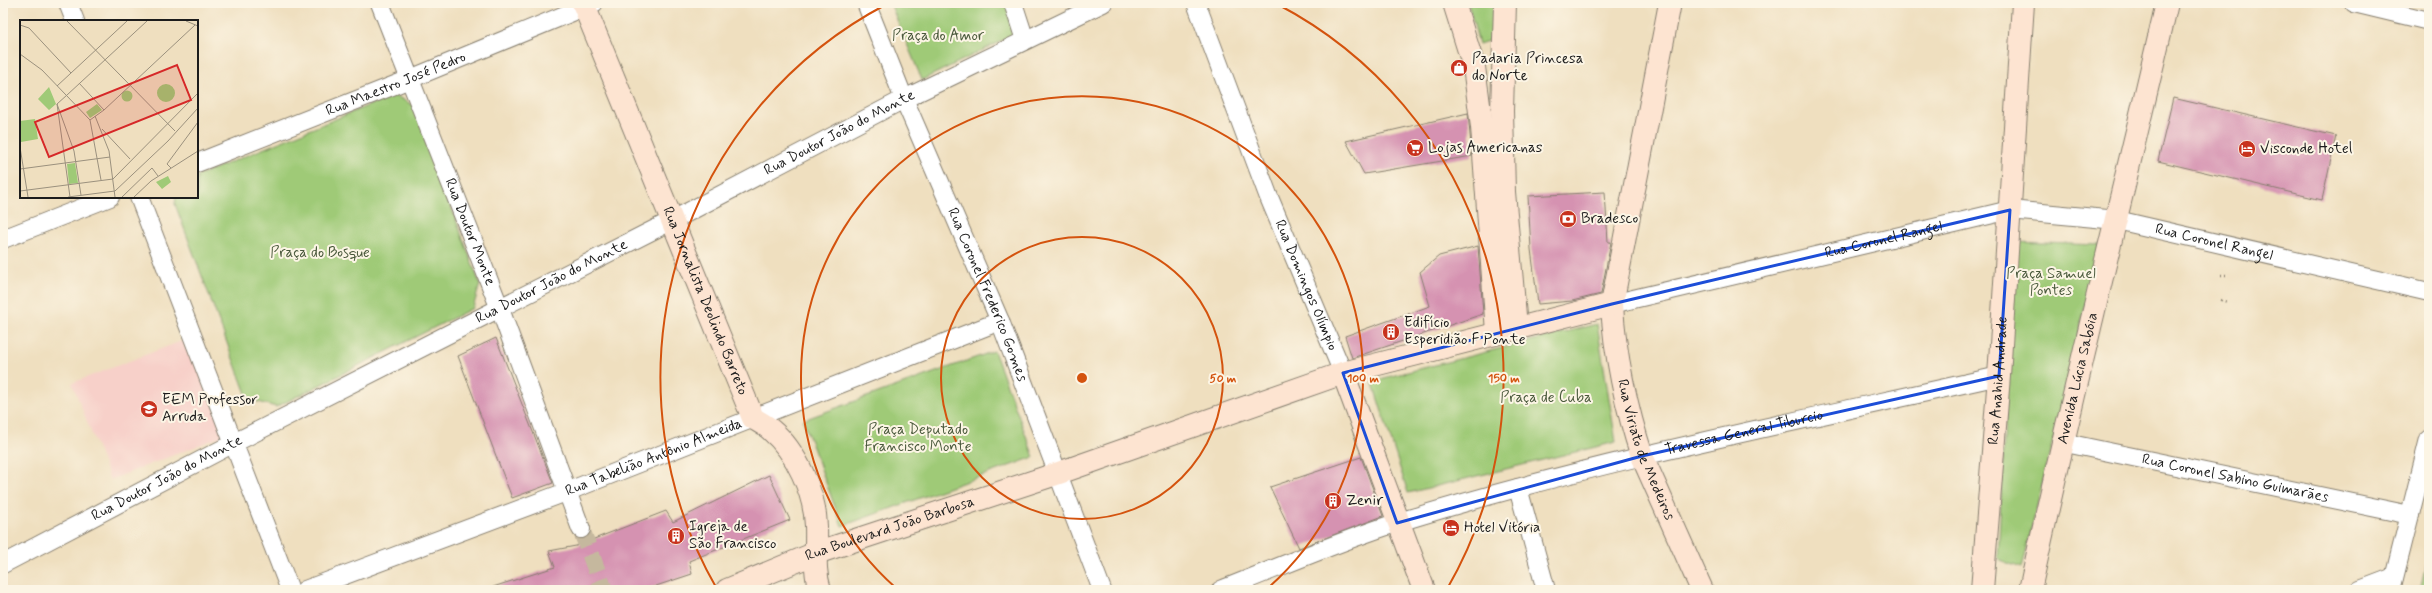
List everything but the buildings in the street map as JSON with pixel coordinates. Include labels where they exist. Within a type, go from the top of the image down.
[{"type":"street","points":[[68,3],[75,20]]},
{"type":"street","name":"Rua Doutor Monte","points":[[380,3],[500,309],[580,529]]},
{"type":"street","name":"Rua Coronel Frederico Gomes","points":[[866,3],[904,99],[1000,321],[1056,474],[1102,590]]},
{"type":"street","points":[[1013,3],[1025,40]]},
{"type":"street","name":"Rua Doutor João do Monte","points":[[3,564],[234,443],[673,220],[904,99],[1103,3]]},
{"type":"street","name":"Rua Domingos Olímpio","points":[[1196,3],[1268,195],[1343,373],[1397,523],[1424,590]]},
{"type":"street","points":[[1454,3],[1474,67],[1507,330]]},
{"type":"street","points":[[1505,3],[1502,112],[1507,330]]},
{"type":"street","name":"Rua Viriato de Medeiros","points":[[1670,3],[1612,304],[1613,327],[1635,434],[1642,456],[1702,590]]},
{"type":"street","name":"Rua Anahid Andrade","points":[[1982,590],[2000,376],[2023,3]]},
{"type":"street","name":"Avenida Lúcia Sabóia","points":[[2030,590],[2061,442],[2118,220],[2168,3]]},
{"type":"street","points":[[2354,3],[2429,21]]},
{"type":"street","name":"Rua Maestro José Pedro","points":[[198,163],[410,79],[587,4]]},
{"type":"street","name":"Rua Jornalista Deolindo Barreto","points":[[587,4],[753,418]]},
{"type":"street","points":[[3,239],[107,198]]},
{"type":"street","points":[[139,198],[290,590]]},
{"type":"street","name":"Rua Coronel Rangel","points":[[1343,373],[1612,304],[2010,210],[2118,220],[2429,292]]},
{"type":"street","name":"Rua Tabelião Antônio Almeida","points":[[306,590],[566,492],[1000,321]]},
{"type":"street","name":"Rua Boulevard João Barbosa","points":[[727,590],[816,553],[1056,474],[1343,373]]},
{"type":"street","name":"Travessa General Tiburcio","points":[[1221,590],[1397,523],[1518,488],[1642,456],[2000,376]]},
{"type":"street","points":[[753,418],[771,429],[791,453],[806,483],[813,503],[816,524],[816,577],[820,590]]},
{"type":"street","points":[[2360,590],[2393,584],[2429,440]]},
{"type":"street","name":"Rua Coronel Sabino Guimarães","points":[[2061,442],[2410,515]]},
{"type":"street","points":[[1518,488],[1546,590]]},
{"type":"path","points":[[2221,274],[2226,275]]},
{"type":"path","points":[[2221,300],[2227,302]]},
{"type":"highlighted area","points":[[2010,210],[1999,376],[1642,456],[1397,523],[1343,373],[1612,304]]},
{"type":"shaded area","name":"EEM Professor Arruda","points":[[187,339],[225,435],[110,480],[72,383]]},
{"type":"green space","name":"Praça do Amor","points":[[890,3],[1010,3],[1020,32],[922,80]]},
{"type":"green space","points":[[1468,3],[1500,3],[1494,39],[1479,44]]},
{"type":"green space","name":"Praça do Bosque","points":[[394,95],[413,105],[480,284],[473,308],[276,407],[248,399],[175,204],[176,198],[198,198],[198,176]]},
{"type":"green space","name":"Praça Samuel Pontes","points":[[2014,242],[2100,245],[2022,568],[1998,559]]},
{"type":"green space","name":"Praça de Cuba","points":[[1597,324],[1616,442],[1408,493],[1372,381]]},
{"type":"green space","name":"Praça Deputado Francisco Monte","points":[[994,351],[1034,457],[842,526],[803,420]]},
{"type":"green space","points":[[2429,551],[2429,590],[2420,590]]},
{"type":"tunnel","points":[[581,529],[604,590]]},
{"type":"place","name":"Padaria Princesa do Norte","points":[[1459,68]]},
{"type":"place","name":"Lojas Americanas","points":[[1415,148]]},
{"type":"place","name":"Visconde Hotel","points":[[2247,149]]},
{"type":"place","name":"Bradesco","points":[[1568,219]]},
{"type":"place","name":"Edifício Esperidião F Ponte","points":[[1391,332]]},
{"type":"place","name":"EEM Professor Arruda","points":[[149,409]]},
{"type":"place","name":"Zenir","points":[[1333,501]]},
{"type":"place","name":"Hotel Vitória","points":[[1451,528]]},
{"type":"place","name":"Igreja de São Francisco","points":[[676,536]]}]
